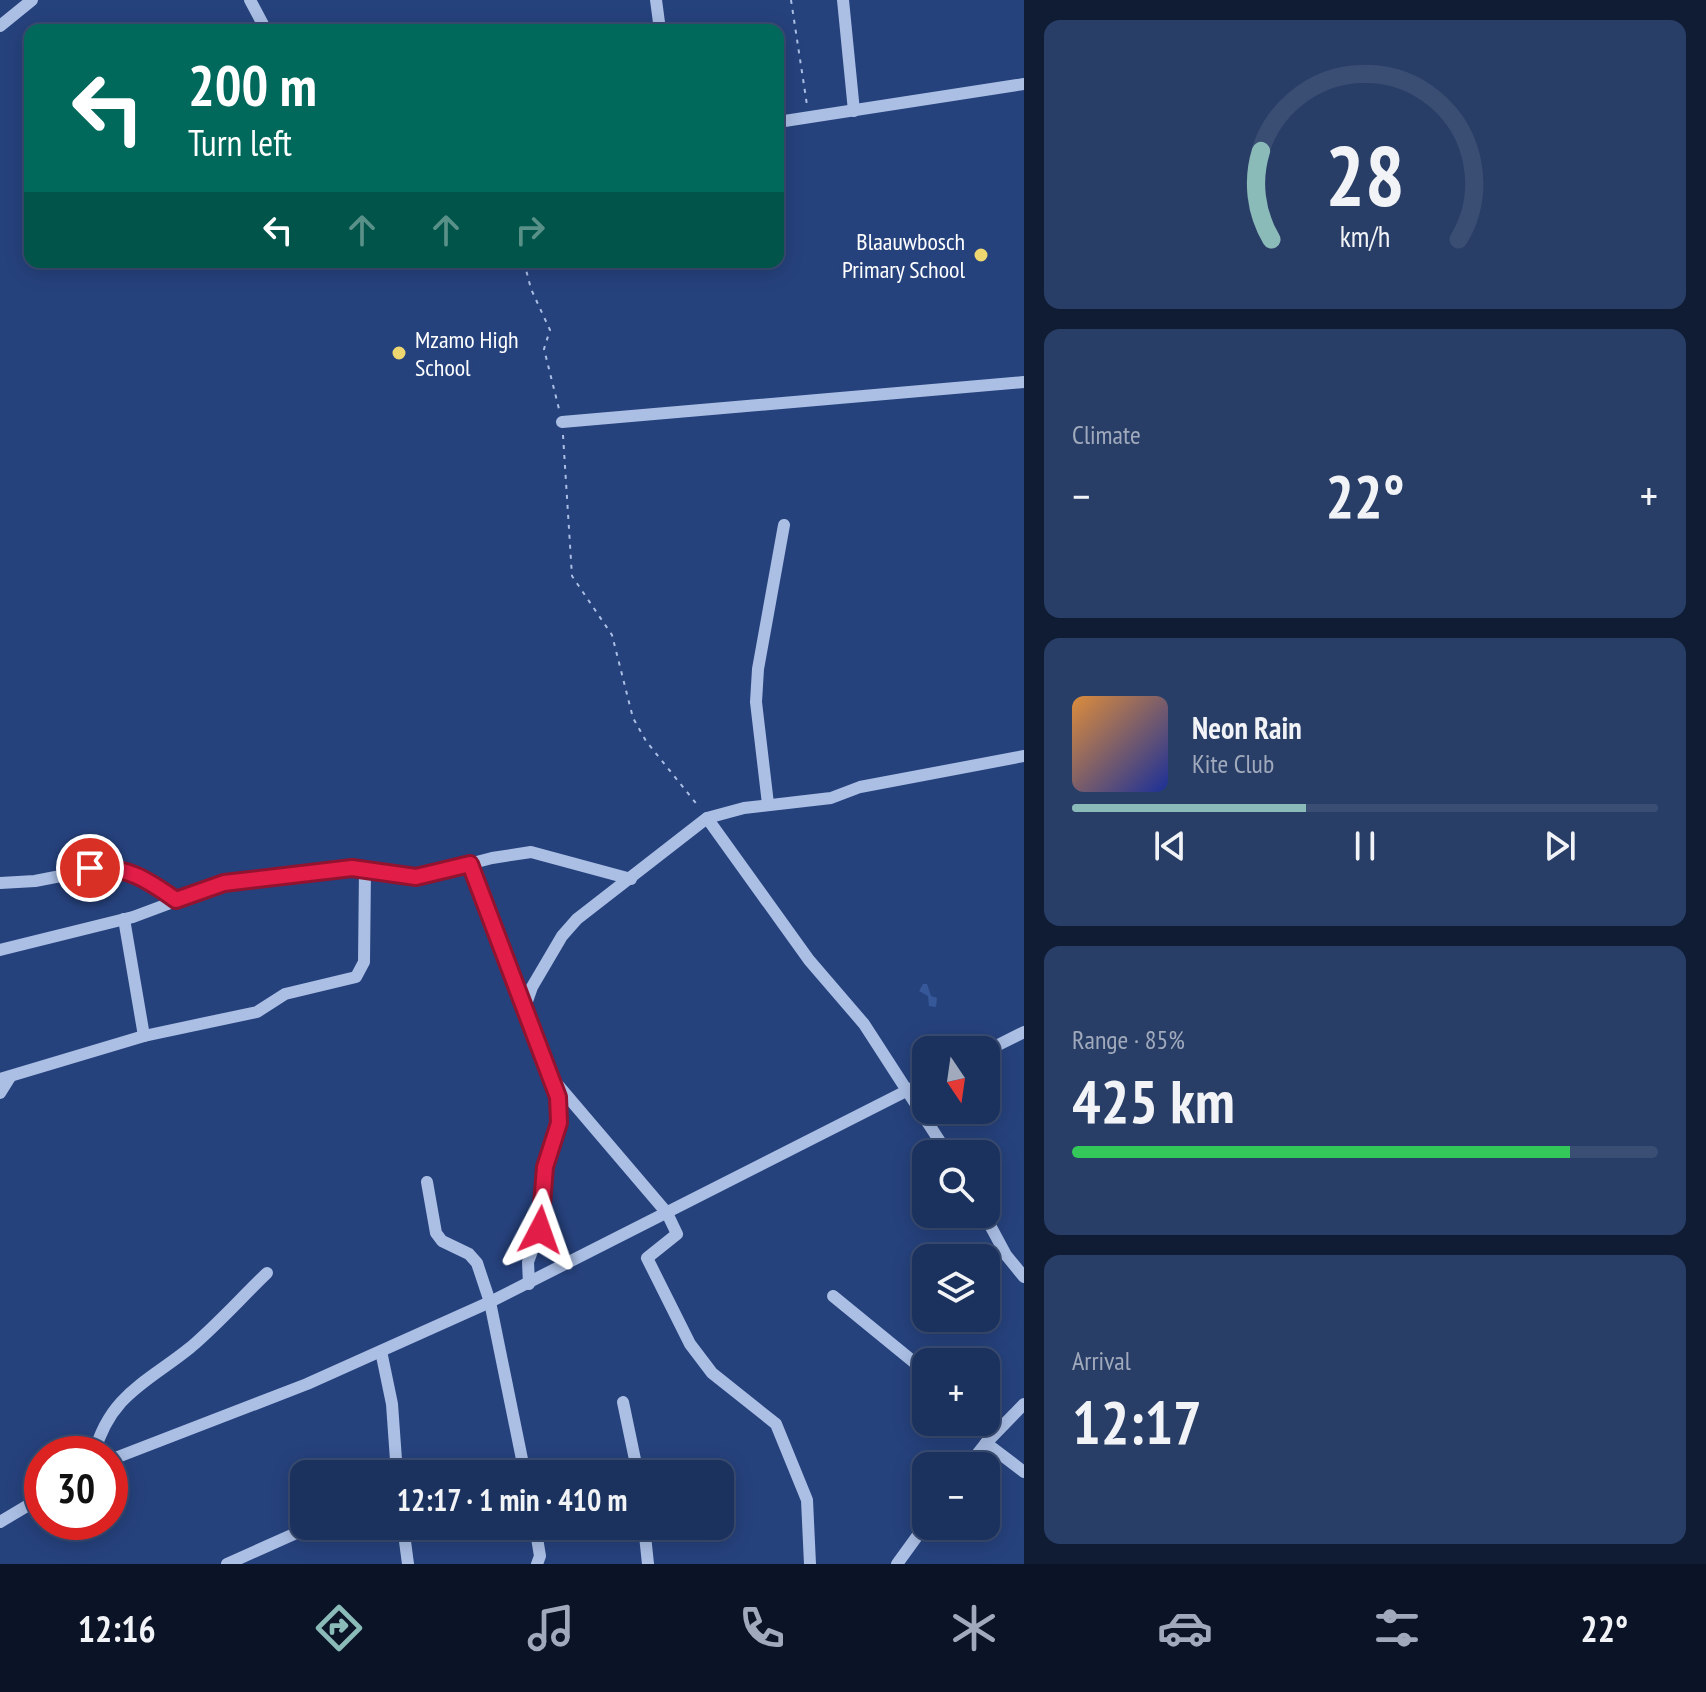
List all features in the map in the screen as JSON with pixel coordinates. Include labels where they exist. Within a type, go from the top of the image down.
[{"type":"street","points":[[250,0],[263,24]]},
{"type":"street","points":[[656,0],[659,24]]},
{"type":"street","points":[[843,0],[854,111]]},
{"type":"street","points":[[0,26],[23,2]]},
{"type":"street","points":[[784,121],[1024,84]]},
{"type":"street","points":[[562,422],[1024,382]]},
{"type":"street","points":[[768,804],[756,702],[758,669],[784,525]]},
{"type":"street","points":[[526,1004],[562,936],[577,919],[707,818],[768,804],[831,798],[860,787],[1024,756]]},
{"type":"street","points":[[707,818],[809,960],[864,1024],[940,1140]]},
{"type":"street","points":[[0,950],[124,919],[224,883],[365,869],[416,877],[531,852],[631,879]]},
{"type":"street","points":[[470,864],[526,1004],[527,1016],[552,1078],[560,1114],[545,1167],[540,1230],[528,1262],[529,1284]]},
{"type":"street","points":[[0,883],[35,881],[112,866],[134,873],[176,900]]},
{"type":"street","points":[[0,1093],[5,1078],[144,1036],[257,1012],[285,994],[356,977],[364,962],[365,869]]},
{"type":"street","points":[[124,919],[144,1036]]},
{"type":"street","points":[[1000,1044],[1024,1032]]},
{"type":"street","points":[[552,1078],[667,1213],[677,1234],[647,1258],[690,1344],[712,1373],[776,1424],[807,1500],[810,1564]]},
{"type":"street","points":[[128,1453],[307,1384],[529,1284],[912,1088]]},
{"type":"street","points":[[427,1182],[436,1233],[442,1241],[469,1254],[477,1263],[490,1302],[522,1460]]},
{"type":"street","points":[[992,1228],[1006,1255],[1024,1277]]},
{"type":"street","points":[[101,1436],[111,1413],[126,1394],[189,1348],[267,1273]]},
{"type":"street","points":[[833,1296],[912,1361]]},
{"type":"street","points":[[381,1351],[392,1404],[396,1460]]},
{"type":"street","points":[[623,1402],[635,1460]]},
{"type":"street","points":[[1000,1427],[1024,1404]]},
{"type":"street","points":[[979,1452],[992,1436]]},
{"type":"street","points":[[986,1443],[1024,1472]]},
{"type":"street","points":[[0,1522],[24,1508]]},
{"type":"street","points":[[227,1564],[290,1536]]},
{"type":"street","points":[[405,1540],[408,1564]]},
{"type":"street","points":[[537,1540],[540,1556],[537,1564]]},
{"type":"street","points":[[645,1540],[648,1564]]},
{"type":"street","points":[[897,1564],[914,1540]]},
{"type":"path","points":[[791,0],[809,118]]},
{"type":"path","points":[[526,268],[531,289],[550,330],[544,349],[562,422],[572,576],[612,635],[633,718],[646,741],[707,818]]},
{"type":"building","points":[[923,984],[927,984],[931,996],[937,998],[936,1007],[929,1006],[928,996],[919,991]]},
{"type":"place","name":"Blaauwbosch Primary School","points":[[981,255]]},
{"type":"place","name":"Mzamo High School","points":[[399,353]]},
{"type":"route","points":[[90,868],[112,866],[134,873],[176,900],[224,883],[352,868],[416,877],[470,864],[526,1004],[527,1016],[558,1097],[559,1123],[545,1167],[540,1230]]}]
